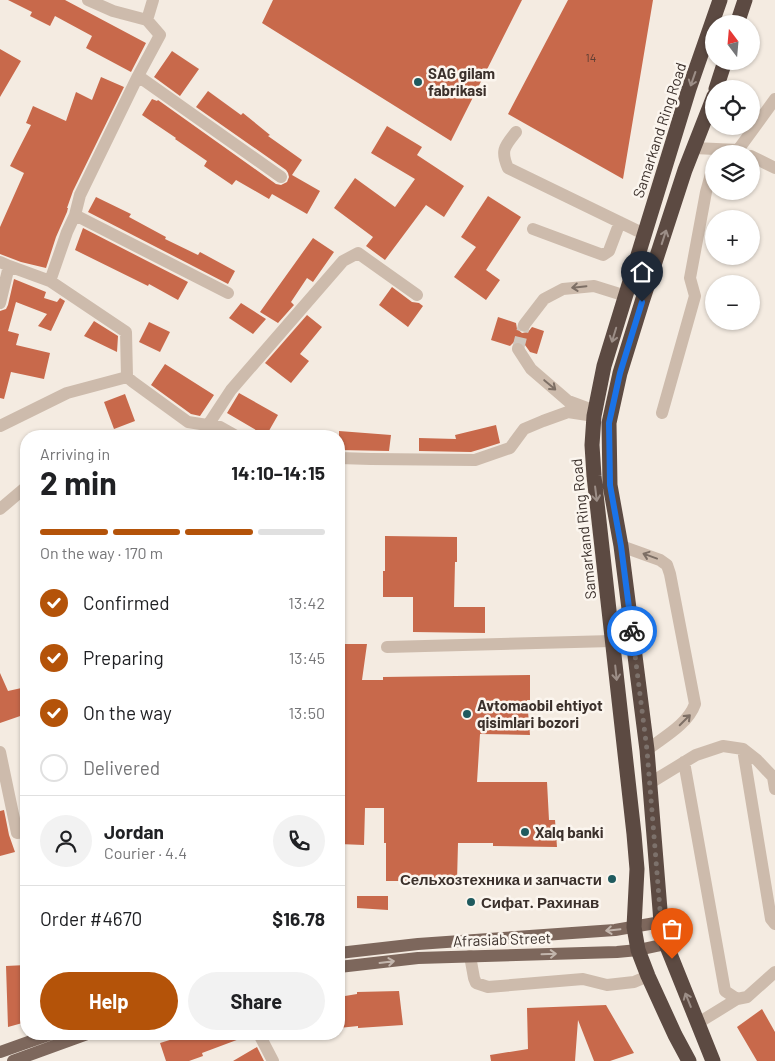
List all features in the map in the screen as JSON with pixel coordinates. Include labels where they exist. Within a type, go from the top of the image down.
[{"type":"highway","name":"Samarkand Ring Road","points":[[689,1061],[648,976],[638,950],[634,926],[636,860],[592,445],[595,413],[604,366],[689,89],[720,0]]},
{"type":"highway","points":[[741,15],[745,0]]},
{"type":"highway","points":[[705,119],[686,170],[620,373],[609,423],[610,485],[621,546],[647,750],[661,922],[666,944],[713,1061]]},
{"type":"highway","points":[[666,163],[686,170]]},
{"type":"main road","name":"Afrasiab Street","points":[[345,952],[418,944],[615,930],[661,922]]},
{"type":"main road","name":"Afrasiab Street","points":[[345,966],[418,958],[617,952],[666,944]]},
{"type":"main road","points":[[0,1052],[34,1040]]},
{"type":"main road","points":[[13,1061],[71,1040]]},
{"type":"street","points":[[50,281],[75,215],[80,195],[160,35],[147,20],[113,11],[88,0]]},
{"type":"street","points":[[147,20],[153,0]]},
{"type":"street","points":[[138,76],[281,177]]},
{"type":"street","points":[[746,145],[775,99]]},
{"type":"street","points":[[516,132],[504,148],[504,159],[508,168],[644,234]]},
{"type":"street","points":[[694,148],[705,149]]},
{"type":"street","points":[[760,160],[775,168]]},
{"type":"street","points":[[662,413],[695,296],[690,278],[705,197]]},
{"type":"street","points":[[75,215],[228,293]]},
{"type":"street","points":[[533,229],[603,255],[609,251],[620,222]]},
{"type":"street","points":[[208,426],[231,390],[343,261],[358,253],[417,295]]},
{"type":"street","points":[[0,303],[5,264],[50,281],[126,332],[127,377],[188,422],[224,430]]},
{"type":"street","points":[[524,325],[544,299],[563,289],[594,286],[626,296]]},
{"type":"street","points":[[518,349],[531,369],[568,400],[595,413]]},
{"type":"street","points":[[0,426],[67,393],[127,377]]},
{"type":"street","points":[[345,458],[475,460],[510,448],[524,429],[543,421],[568,412],[595,413]]},
{"type":"street","points":[[0,509],[20,492]]},
{"type":"street","points":[[621,546],[660,560],[667,565],[695,704],[692,713],[686,721],[647,750]]},
{"type":"street","points":[[387,647],[612,641]]},
{"type":"street","points":[[650,783],[696,755],[723,746],[743,749],[757,760],[773,777],[775,789]]},
{"type":"street","points":[[743,749],[771,919],[775,924]]},
{"type":"street","points":[[0,752],[17,833],[20,833]]},
{"type":"street","points":[[684,762],[725,991],[737,999]]},
{"type":"street","points":[[470,956],[476,983],[488,986],[583,979],[606,985],[634,982],[648,976]]},
{"type":"street","points":[[698,1023],[737,999],[747,997],[775,972]]},
{"type":"street","points":[[262,1040],[273,1061]]},
{"type":"building","points":[[8,0],[65,0],[146,43],[131,72],[86,48],[92,36],[55,16],[50,26],[30,16],[32,12]]},
{"type":"building","name":"SAG gilam fabrikasi","points":[[273,0],[522,0],[451,141],[262,23]]},
{"type":"building","name":"SAG gilam fabrikasi","points":[[568,0],[653,0],[623,179],[508,114]]},
{"type":"building","points":[[0,49],[21,61],[0,97]]},
{"type":"building","points":[[172,51],[199,69],[180,96],[154,77]]},
{"type":"building","points":[[101,77],[124,87],[73,191],[46,268],[21,262],[0,254],[0,227],[24,173],[10,166],[31,125],[26,123],[33,106],[66,121],[76,92],[92,100]]},
{"type":"building","points":[[208,91],[241,115],[243,113],[270,135],[268,136],[302,160],[292,175],[320,191],[307,214],[272,194],[269,199],[236,180],[232,185],[204,166],[207,161],[142,115],[152,99],[158,100],[276,184],[281,185],[287,182],[289,177],[286,170],[196,107]]},
{"type":"building","points":[[387,126],[422,147],[417,155],[464,186],[444,217],[426,205],[385,260],[366,246],[373,237],[334,208],[355,178],[395,207],[415,179],[371,153]]},
{"type":"building","points":[[488,196],[521,217],[486,270],[500,280],[486,300],[454,277],[476,247],[461,237]]},
{"type":"building","points":[[96,197],[131,214],[129,217],[166,237],[165,239],[198,255],[200,252],[235,271],[228,284],[88,212]]},
{"type":"building","points":[[83,228],[188,282],[178,300],[149,284],[148,286],[75,250]]},
{"type":"building","points":[[313,238],[334,252],[313,282],[307,278],[291,302],[294,305],[278,323],[260,312]]},
{"type":"building","points":[[14,279],[46,292],[44,298],[57,302],[60,298],[65,301],[51,331],[38,326],[47,314],[16,302],[8,331],[19,334],[16,345],[50,353],[44,379],[11,372],[4,399],[0,398],[0,311],[6,309],[8,305]]},
{"type":"building","points":[[392,287],[412,302],[423,306],[408,327],[379,305]]},
{"type":"building","points":[[241,303],[266,319],[253,334],[229,318]]},
{"type":"building","points":[[307,315],[322,327],[300,354],[309,361],[291,383],[265,363]]},
{"type":"building","points":[[498,317],[516,323],[517,329],[522,333],[528,332],[532,327],[544,331],[537,354],[530,352],[521,342],[514,342],[510,346],[491,340]]},
{"type":"building","points":[[94,321],[118,336],[117,352],[84,336]]},
{"type":"building","points":[[149,322],[170,332],[160,352],[139,342]]},
{"type":"building","points":[[165,364],[214,395],[200,416],[191,414],[151,385]]},
{"type":"building","points":[[239,393],[278,415],[269,430],[256,430],[227,413]]},
{"type":"building","points":[[125,394],[135,421],[114,429],[104,402]]},
{"type":"building","points":[[496,425],[500,443],[471,452],[419,451],[419,438],[456,439],[455,435]]},
{"type":"building","points":[[345,431],[391,435],[389,451],[345,450]]},
{"type":"building","points":[[385,536],[457,537],[454,607],[485,607],[485,633],[413,632],[413,597],[383,597]]},
{"type":"building","points":[[345,644],[367,644],[362,680],[383,680],[383,677],[530,675],[530,700],[527,700],[530,735],[480,734],[477,782],[547,782],[549,820],[555,820],[557,847],[493,846],[493,843],[458,843],[457,881],[386,881],[384,808],[365,808],[364,845],[345,844]]},
{"type":"building","points":[[0,673],[8,691],[20,688],[20,716],[0,723]]},
{"type":"building","points":[[4,810],[15,852],[0,856],[0,811]]},
{"type":"building","points":[[357,896],[388,896],[388,910],[357,908]]},
{"type":"building","points":[[20,965],[20,1024],[8,1027],[6,966]]},
{"type":"building","points":[[399,991],[403,1025],[345,1027],[345,996],[357,994],[357,992]]},
{"type":"building","points":[[606,1005],[634,1053],[610,1061],[594,1061],[578,1020],[575,1061],[491,1061],[490,1055],[528,1049],[527,1008]]},
{"type":"building","points":[[762,1009],[775,1032],[775,1061],[757,1061],[737,1027]]},
{"type":"building","points":[[170,1040],[237,1040],[202,1053],[203,1056],[189,1061],[166,1061],[160,1043]]},
{"type":"building","points":[[257,1047],[264,1061],[233,1061]]},
{"type":"tunnel","points":[[518,349],[524,325]]},
{"type":"way so far","points":[[632,631],[647,750],[661,922],[672,959]]},
{"type":"place","name":"SAG gilam fabrikasi","points":[[418,82]]},
{"type":"place","name":"Avtomaobil ehtiyot qisimlari bozori","points":[[467,714]]},
{"type":"place","name":"Xalq banki","points":[[525,832]]},
{"type":"place","name":"Сельхозтехника и запчасти","points":[[612,879]]},
{"type":"place","name":"Сифат. Рахинав","points":[[471,902]]},
{"type":"route","points":[[632,631],[621,546],[610,485],[609,423],[620,373],[642,302]]}]
